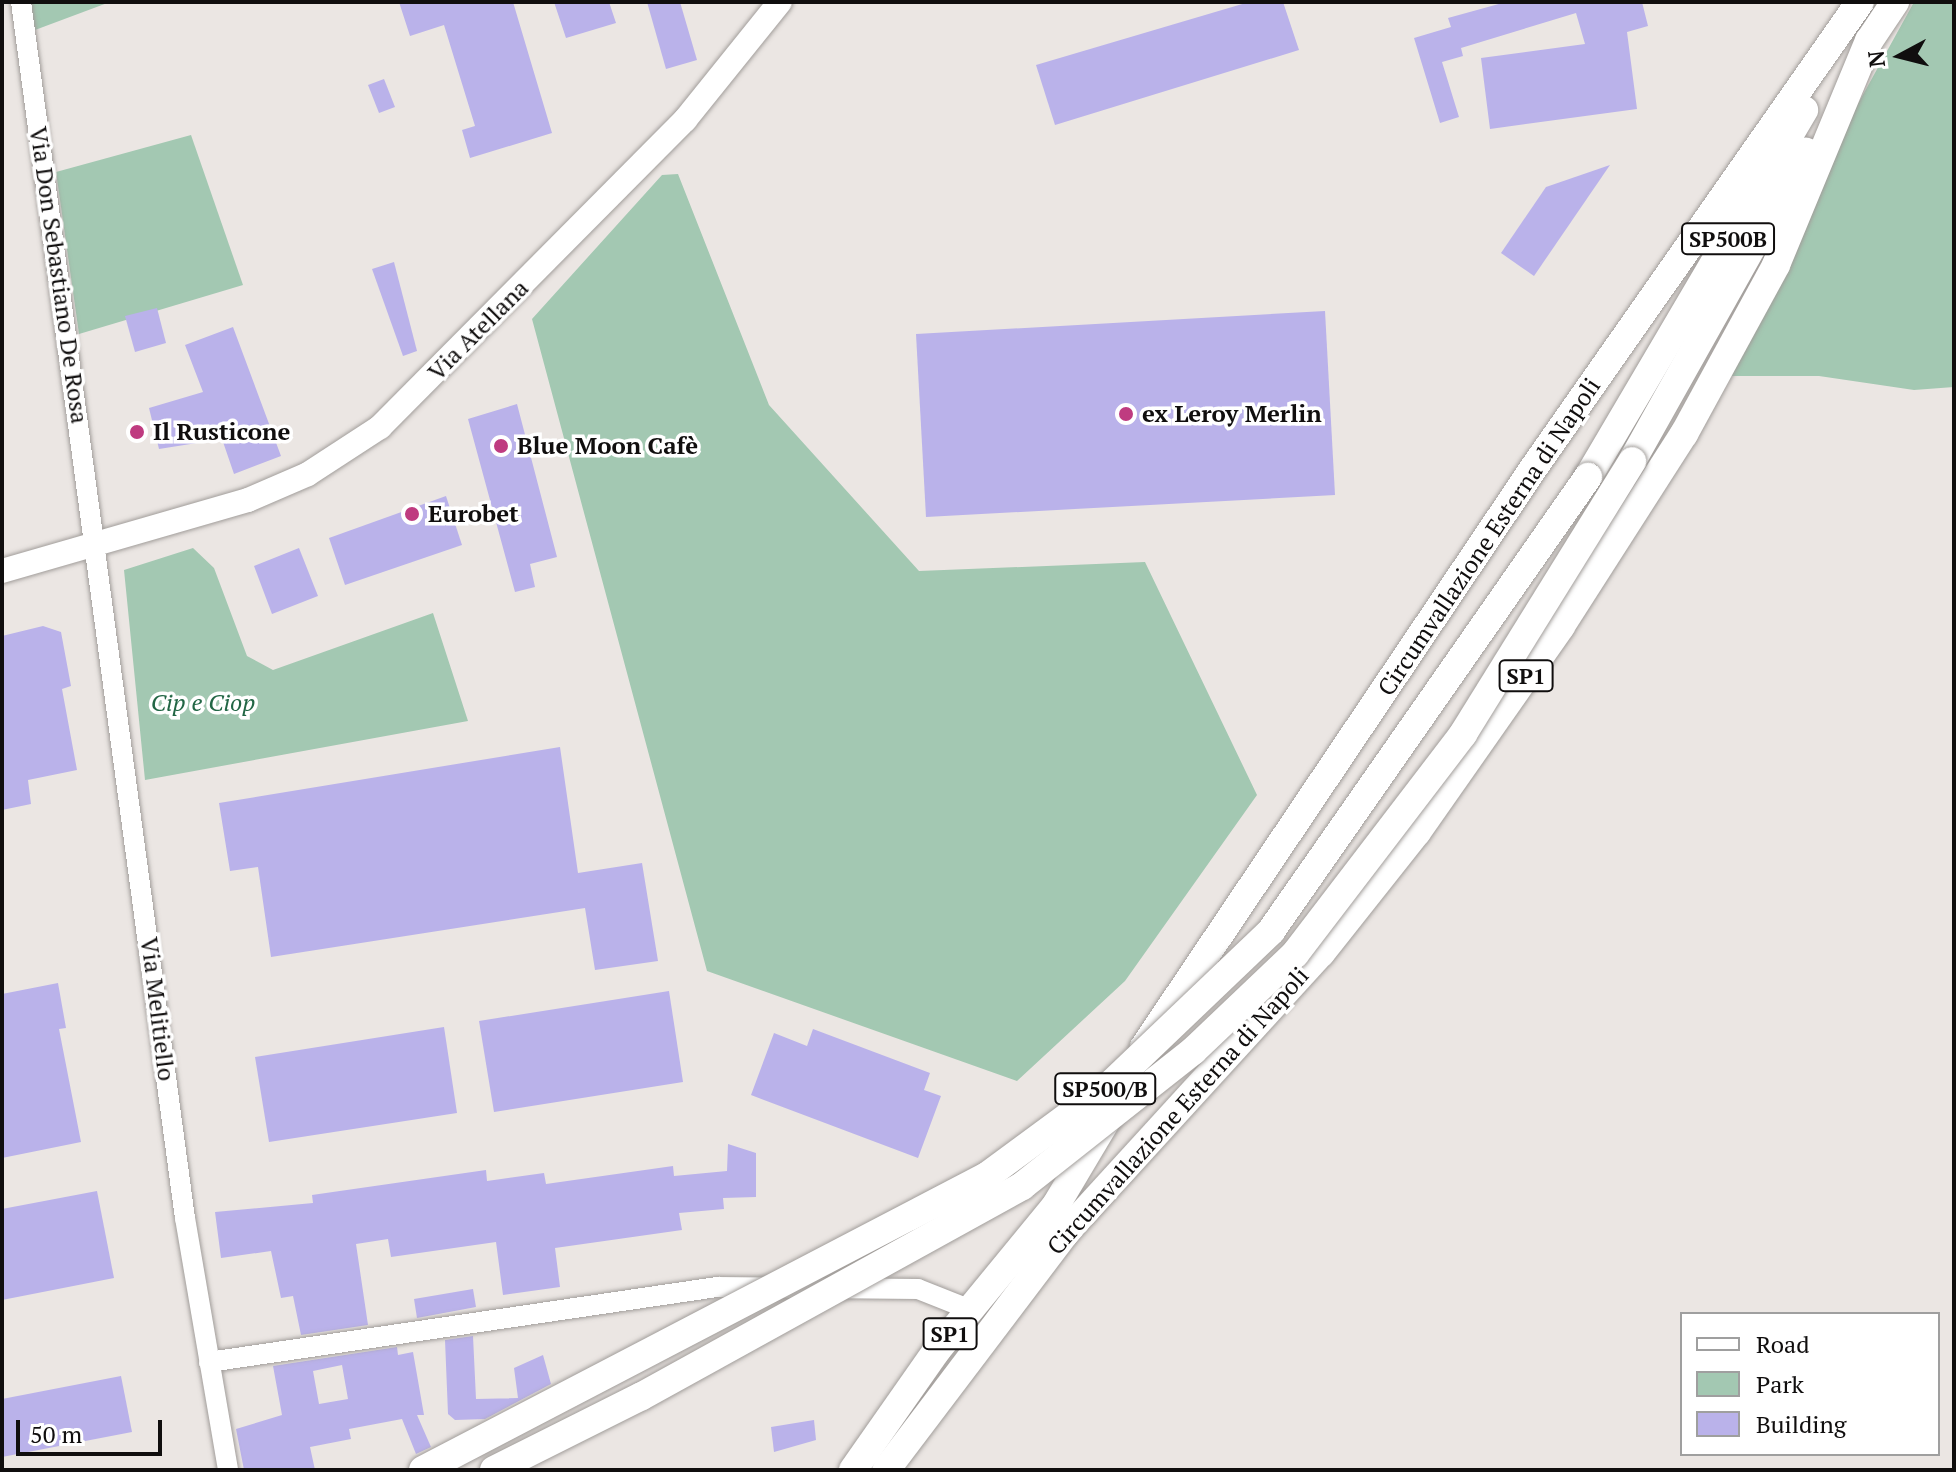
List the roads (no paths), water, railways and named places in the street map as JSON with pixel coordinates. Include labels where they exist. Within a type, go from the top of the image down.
[{"type":"highway","name":"Circumvallazione Esterna di Napoli","points":[[853,1470],[971,1310],[1056,1205],[1177,991],[1860,2]]},
{"type":"highway","name":"SP500B","points":[[1588,477],[1867,2]]},
{"type":"highway","name":"Circumvallazione Esterna di Napoli","points":[[886,1470],[1065,1233],[1321,953],[1417,832],[1552,639],[1684,434],[1776,265],[1869,41],[1895,2]]},
{"type":"highway","name":"SP500B","points":[[1632,461],[1869,41]]},
{"type":"highway","name":"SP500/B","points":[[494,1470],[642,1396],[1022,1186],[1193,1051],[1295,954],[1463,734],[1632,461]]},
{"type":"highway","name":"SP500/B","points":[[423,1470],[987,1176],[1109,1086],[1271,931],[1588,477]]},
{"type":"main road","name":"Via Atellana","points":[[2,571],[98,547],[248,500],[308,474],[380,427],[685,120],[780,2]]},
{"type":"street","name":"Via Don Sebastiano De Rosa","points":[[21,2],[98,547]]},
{"type":"street","name":"Via Melitiello","points":[[98,547],[209,1362],[228,1470]]},
{"type":"street","points":[[209,1362],[717,1287],[918,1289],[971,1310]]},
{"type":"place","name":"ex Leroy Merlin","points":[[1126,414]]},
{"type":"place","name":"Il Rusticone","points":[[137,432]]},
{"type":"place","name":"Blue Moon Cafè","points":[[501,446]]},
{"type":"place","name":"Eurobet","points":[[412,514]]},
{"type":"park label","name":"Cip e Ciop","points":[[203,703]]}]
